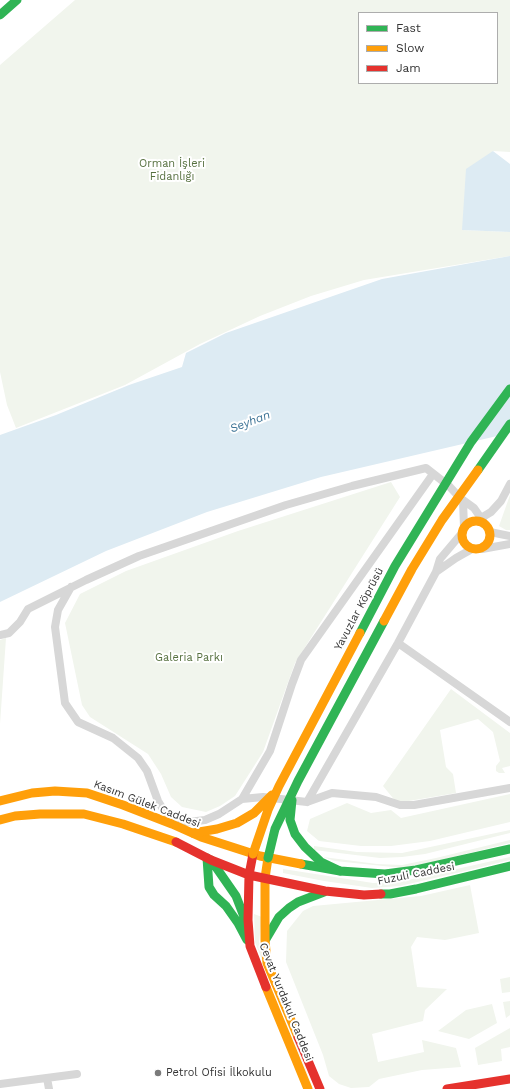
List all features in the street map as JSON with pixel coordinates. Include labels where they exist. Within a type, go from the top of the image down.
[{"type":"main road","points":[[0,15],[17,0]]},
{"type":"main road","name":"Yavuzlar Köprüsü","points":[[260,856],[268,810],[279,786],[395,566],[471,442],[510,389]]},
{"type":"main road","points":[[260,856],[412,569],[442,520],[510,424]]},
{"type":"main road","points":[[481,521],[490,532],[489,542],[482,549],[472,549],[464,543],[462,538],[463,530],[471,522],[481,521]]},
{"type":"main road","points":[[193,833],[217,829],[237,823],[254,813],[279,786]]},
{"type":"main road","name":"Kasım Gülek Caddesi","points":[[0,801],[32,793],[55,791],[87,793],[193,833],[260,856]]},
{"type":"main road","points":[[293,793],[290,820],[295,834],[305,848],[321,862],[340,871]]},
{"type":"main road","points":[[0,820],[15,816],[40,814],[84,814],[122,824],[179,843],[209,859],[252,875]]},
{"type":"main road","name":"Fuzuli Caddesi","points":[[260,856],[340,871],[385,874],[416,870],[510,849]]},
{"type":"main road","name":"Cevat Yurdakul Caddesi","points":[[260,856],[252,875],[249,930],[250,946],[308,1089]]},
{"type":"main road","name":"Cevat Yurdakul Caddesi","points":[[260,856],[265,878],[265,940],[267,963],[319,1086]]},
{"type":"main road","points":[[209,859],[236,896],[249,930]]},
{"type":"main road","points":[[209,859],[209,887],[214,895],[226,906],[238,923],[250,946]]},
{"type":"main road","name":"Fuzuli Caddesi","points":[[252,875],[325,891],[364,895],[390,894],[510,866]]},
{"type":"main road","points":[[265,940],[289,908],[298,902],[325,891]]},
{"type":"main road","points":[[447,1089],[510,1078]]},
{"type":"main road","points":[[319,1086],[327,1089]]},
{"type":"street","points":[[0,635],[9,633],[28,609],[139,556],[286,505],[352,486],[426,468],[474,508],[481,521],[501,501],[510,484]]},
{"type":"street","points":[[72,587],[58,610],[55,627],[65,703],[78,722],[113,738],[138,758],[147,771],[158,802],[172,824],[205,820],[219,814],[242,799],[270,751],[301,660],[433,474]]},
{"type":"street","points":[[307,802],[398,643],[436,572],[440,559],[463,530],[463,500]]},
{"type":"street","points":[[490,532],[510,536]]},
{"type":"street","points":[[482,549],[510,544]]},
{"type":"street","points":[[436,572],[472,549]]},
{"type":"street","points":[[398,643],[510,722]]},
{"type":"street","points":[[242,799],[263,797],[307,802],[332,793],[376,797],[400,805],[414,805],[510,788]]},
{"type":"street","points":[[0,1084],[77,1074]]},
{"type":"street","points":[[47,1078],[49,1089]]},
{"type":"green space","name":"Orman İşleri Fidanlığı","points":[[75,0],[510,0],[510,152],[493,151],[462,230],[510,232],[510,256],[364,280],[311,296],[260,316],[200,344],[125,385],[16,428],[7,405],[0,372],[0,65]]},
{"type":"green space","name":"Galeria Parkı","points":[[391,482],[400,497],[295,663],[263,752],[235,796],[220,806],[206,812],[182,807],[171,797],[161,774],[148,754],[90,717],[82,705],[65,623],[80,594],[126,571],[238,531]]},
{"type":"green space","points":[[510,495],[510,530],[506,530],[499,526]]},
{"type":"green space","points":[[6,638],[0,724],[0,640]]},
{"type":"green space","points":[[451,689],[510,733],[510,766],[502,768],[505,773],[499,773],[496,771],[496,766],[500,761],[493,732],[478,719],[440,730],[446,767],[453,774],[456,793],[397,803],[383,786]]},
{"type":"green space","points":[[510,794],[510,822],[430,841],[391,846],[361,846],[319,841],[307,831],[310,819],[347,803],[371,813],[391,810],[401,818]]},
{"type":"green space","points":[[510,830],[510,833],[425,854],[402,857],[380,858],[314,850],[314,846],[357,852],[402,853]]},
{"type":"green space","points":[[510,840],[510,843],[402,868],[335,861],[323,857],[377,864],[402,865]]},
{"type":"green space","points":[[510,857],[510,860],[400,886],[372,888],[283,873],[283,869],[373,883],[399,882]]},
{"type":"green space","points":[[470,885],[479,933],[445,940],[417,937],[411,947],[417,987],[447,989],[425,1010],[423,1021],[372,1034],[378,1062],[424,1052],[422,1040],[456,1048],[461,1067],[422,1070],[379,1079],[369,1087],[351,1088],[339,1084],[329,1076],[323,1055],[286,962],[287,931],[303,911],[313,906],[421,896]]},
{"type":"green space","points":[[254,914],[262,917],[259,942],[313,1089],[255,942]]},
{"type":"green space","points":[[510,977],[510,992],[502,993],[500,979]]},
{"type":"green space","points":[[510,1001],[510,1015],[506,1018],[503,1002]]},
{"type":"green space","points":[[492,1004],[497,1023],[469,1039],[438,1031],[466,1010]]},
{"type":"green space","points":[[510,1028],[510,1047],[501,1049],[502,1061],[478,1065],[475,1048]]},
{"type":"water","points":[[493,151],[510,164],[510,232],[462,230],[466,169]]},
{"type":"water","name":"Seyhan","points":[[510,256],[510,433],[321,477],[207,512],[106,551],[0,602],[0,435],[56,415],[129,385],[182,367],[186,353],[226,333],[382,279]]},
{"type":"traffic: fast","points":[[0,15],[17,0]]},
{"type":"traffic: fast","points":[[360,633],[395,566],[471,442],[510,389]]},
{"type":"traffic: fast","points":[[478,470],[510,424]]},
{"type":"traffic: fast","points":[[268,858],[275,829],[298,781],[384,621]]},
{"type":"traffic: fast","points":[[292,800],[290,820],[295,834],[305,847],[321,862],[340,871]]},
{"type":"traffic: fast","points":[[301,864],[340,871],[385,874],[416,870],[510,849]]},
{"type":"traffic: fast","points":[[207,858],[209,887],[214,895],[226,906],[238,923],[247,940]]},
{"type":"traffic: fast","points":[[211,860],[236,896],[246,922]]},
{"type":"traffic: fast","points":[[381,894],[390,894],[416,889],[510,866]]},
{"type":"traffic: fast","points":[[266,939],[279,917],[289,908],[298,902],[324,892]]},
{"type":"traffic: slow","points":[[384,621],[412,569],[442,520],[478,470]]},
{"type":"traffic: slow","points":[[476,521],[482,522],[486,525],[489,529],[490,535],[489,541],[486,545],[482,548],[476,549],[470,548],[466,545],[463,541],[462,535],[463,529],[466,525],[470,522],[476,521]]},
{"type":"traffic: slow","points":[[253,854],[268,810],[279,786],[360,633]]},
{"type":"traffic: slow","points":[[0,801],[32,793],[55,791],[87,793],[123,805],[201,837],[260,856],[301,864]]},
{"type":"traffic: slow","points":[[193,833],[217,829],[237,823],[254,813],[272,795]]},
{"type":"traffic: slow","points":[[0,820],[15,816],[40,814],[84,814],[123,824],[176,842]]},
{"type":"traffic: slow","points":[[268,858],[265,878],[265,940],[267,963],[298,1037]]},
{"type":"traffic: slow","points":[[266,987],[308,1089]]},
{"type":"traffic: jam","points":[[176,842],[211,860],[249,875],[325,891],[364,895],[381,894]]},
{"type":"traffic: jam","points":[[253,854],[249,875],[248,920],[250,946],[266,987]]},
{"type":"traffic: jam","points":[[298,1037],[320,1089]]},
{"type":"traffic: jam","points":[[447,1089],[510,1079]]},
{"type":"place","name":"Petrol Ofisi İlkokulu","points":[[158,1073]]}]
